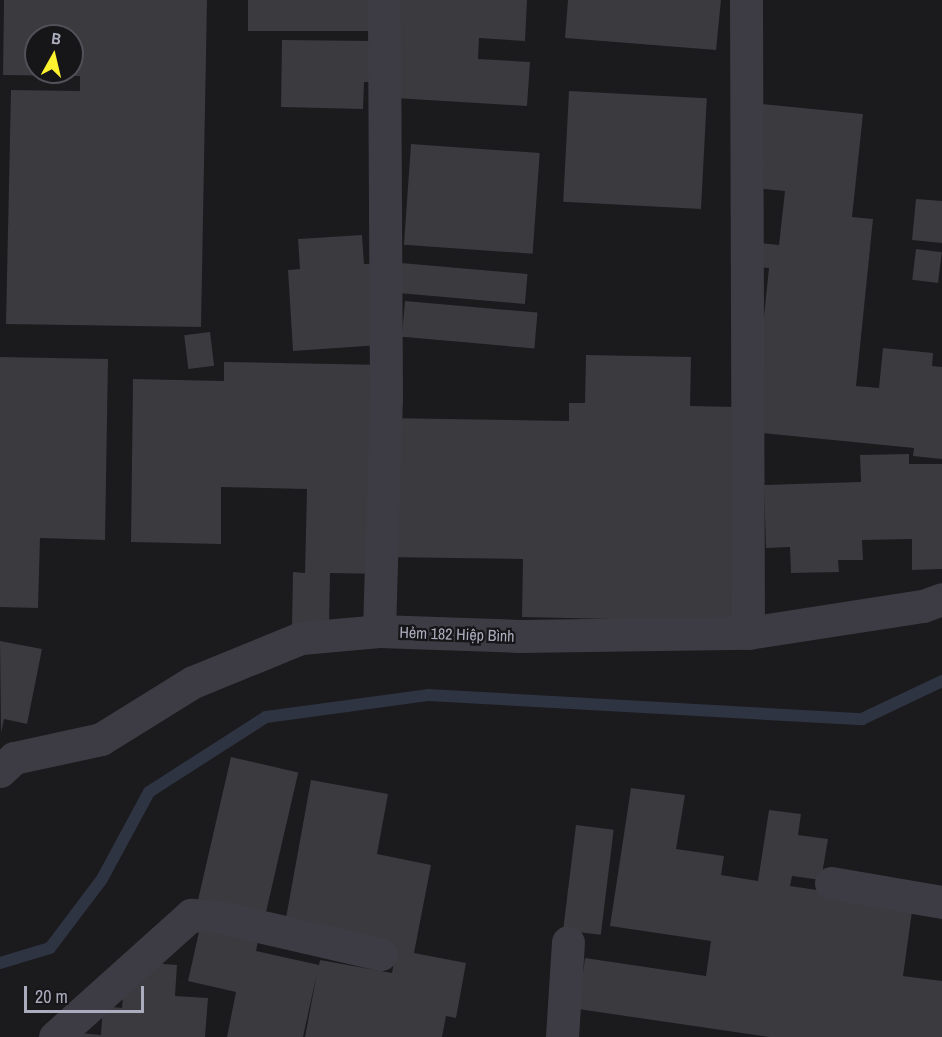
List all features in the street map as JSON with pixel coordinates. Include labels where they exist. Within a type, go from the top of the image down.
[{"type":"street","points":[[379,631],[386,400],[384,0]]},
{"type":"street","points":[[746,0],[748,633]]},
{"type":"street","name":"Hẻm 182 Hiệp Bình","points":[[0,771],[14,759],[101,739],[193,682],[301,639],[379,631],[519,636],[748,633],[923,606],[942,599]]},
{"type":"street","points":[[831,883],[942,902]]},
{"type":"street","points":[[55,1037],[191,915],[219,917],[381,954]]},
{"type":"street","points":[[562,1037],[568,942]]},
{"type":"building","points":[[4,0],[207,0],[201,327],[6,324],[11,90],[80,91],[80,84],[84,84],[84,24],[24,24],[24,75],[3,75]]},
{"type":"building","points":[[248,0],[371,0],[371,31],[248,31]]},
{"type":"building","points":[[401,0],[527,0],[525,41],[479,38],[478,59],[530,62],[527,106],[395,98]]},
{"type":"building","points":[[568,0],[721,0],[716,50],[565,38]]},
{"type":"building","points":[[282,40],[376,41],[375,82],[364,82],[363,109],[281,107]]},
{"type":"building","points":[[569,91],[707,98],[701,209],[563,202]]},
{"type":"building","points":[[761,104],[863,114],[852,217],[873,219],[856,386],[879,388],[883,348],[933,353],[932,366],[942,367],[942,459],[913,456],[914,448],[752,432],[769,268],[757,267],[760,243],[779,245],[785,191],[753,188]]},
{"type":"building","points":[[411,144],[540,153],[533,254],[404,245]]},
{"type":"building","points":[[916,199],[942,201],[942,243],[912,240]]},
{"type":"building","points":[[362,235],[364,264],[375,264],[380,345],[293,351],[288,270],[300,269],[298,239]]},
{"type":"building","points":[[916,249],[942,252],[938,283],[912,280]]},
{"type":"building","points":[[401,263],[528,274],[525,304],[398,293]]},
{"type":"building","points":[[405,301],[537,313],[534,348],[402,337]]},
{"type":"building","points":[[210,332],[214,366],[188,369],[184,335]]},
{"type":"building","points":[[586,355],[691,357],[690,406],[738,407],[743,622],[522,617],[523,559],[382,557],[382,574],[330,573],[329,626],[292,625],[293,572],[305,573],[307,489],[221,487],[221,544],[131,542],[133,379],[224,381],[224,362],[386,365],[385,418],[569,421],[569,403],[585,403]]},
{"type":"building","points":[[0,357],[108,359],[105,540],[40,538],[38,608],[0,607]]},
{"type":"building","points":[[909,454],[909,464],[942,464],[942,569],[912,570],[912,539],[862,540],[863,560],[838,560],[839,572],[791,573],[790,547],[766,548],[764,485],[861,482],[860,455]]},
{"type":"building","points":[[0,641],[42,649],[27,724],[4,719],[1,733]]},
{"type":"building","points":[[231,757],[298,773],[264,919],[197,903]]},
{"type":"building","points":[[311,780],[388,794],[377,854],[431,865],[414,953],[466,963],[456,1018],[446,1016],[442,1037],[305,1037],[317,973],[303,1037],[227,1037],[236,992],[188,981],[201,923],[259,936],[256,951],[319,965],[320,960],[392,973],[396,950],[284,929]]},
{"type":"building","points":[[631,788],[685,795],[676,849],[724,856],[721,875],[758,881],[769,810],[801,814],[798,835],[828,839],[821,880],[792,876],[790,886],[913,904],[903,976],[942,981],[942,1037],[769,1037],[578,1009],[585,958],[706,976],[711,941],[610,926]]},
{"type":"building","points":[[576,825],[614,830],[601,935],[563,930]]},
{"type":"building","points":[[126,961],[177,965],[175,996],[208,998],[205,1037],[44,1037],[45,1030],[101,1035],[103,1006],[122,1008]]},
{"type":"waterway","points":[[0,963],[50,948],[102,879],[149,792],[266,717],[428,695],[862,719],[942,681]]}]
